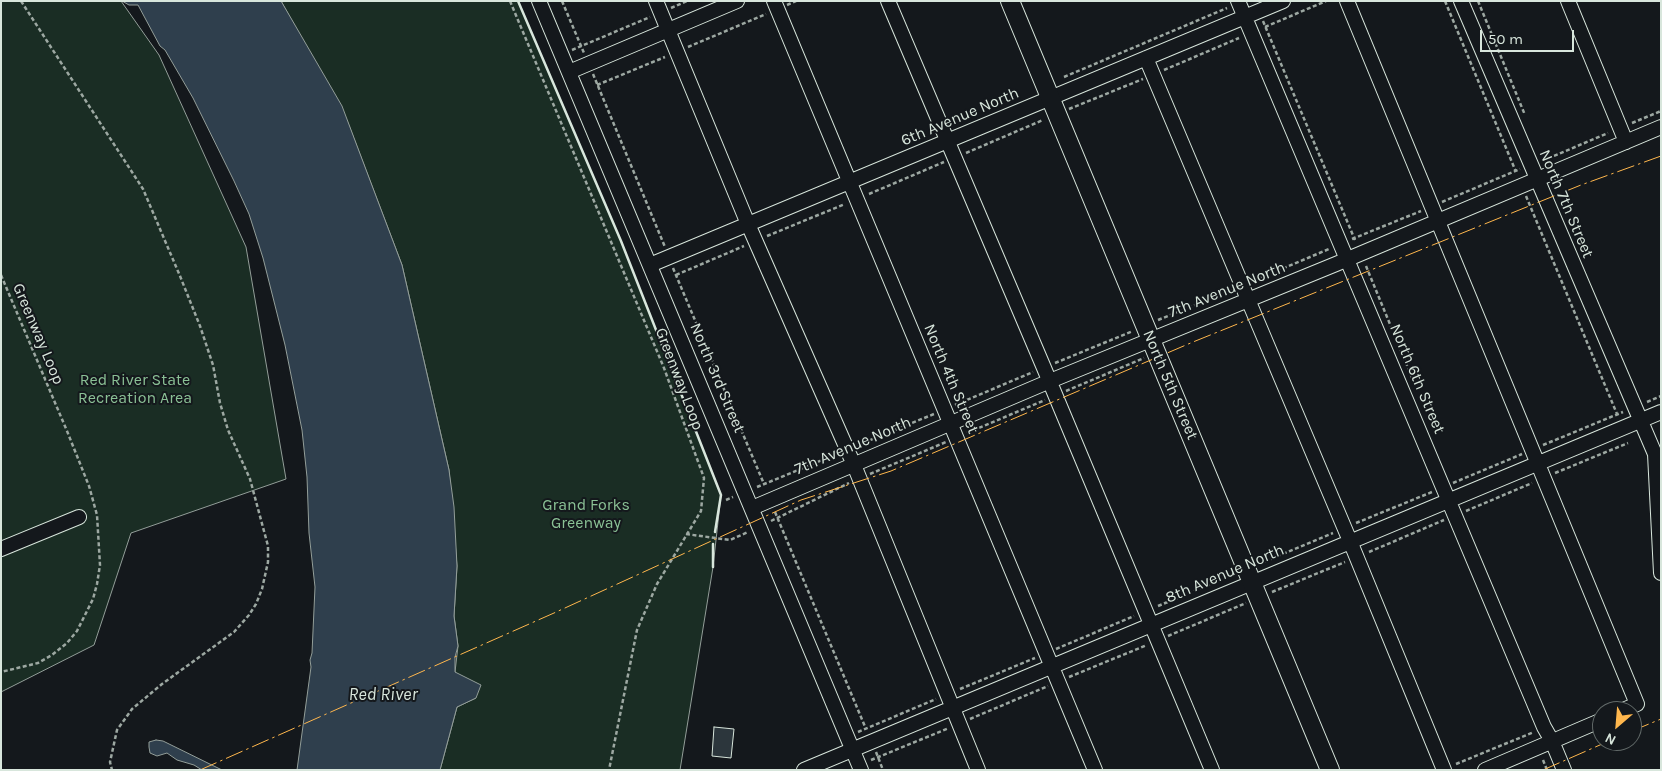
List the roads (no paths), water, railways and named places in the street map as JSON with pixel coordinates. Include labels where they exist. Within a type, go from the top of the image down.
[{"type":"main road","name":"North 5th Street","points":[[1010,1],[1330,770]]},
{"type":"street","name":"North 3rd Street","points":[[539,1],[860,768]]},
{"type":"street","points":[[568,72],[737,1]]},
{"type":"street","points":[[888,1],[1050,381],[1212,770]]},
{"type":"street","name":"North 6th Street","points":[[1238,1],[1348,241],[1455,498],[1544,728],[1552,741],[1564,770]]},
{"type":"street","name":"6th Avenue North","points":[[650,265],[1283,1]]},
{"type":"street","points":[[1347,1],[1636,701]]},
{"type":"street","name":"North 7th Street","points":[[1461,1],[1655,454],[1661,574]]},
{"type":"street","points":[[1568,1],[1626,142]]},
{"type":"street","name":"North 4th Street","points":[[775,5],[1096,770]]},
{"type":"street","points":[[658,7],[755,241],[854,464],[978,770]]},
{"type":"street","points":[[1146,58],[1350,541],[1444,770]]},
{"type":"street","name":"7th Avenue North","points":[[752,508],[1050,381],[1148,333],[1248,300],[1661,127]]},
{"type":"street","name":"8th Avenue North","points":[[804,770],[1252,581],[1661,412]]},
{"type":"street","points":[[1,549],[79,517]]},
{"type":"street","points":[[1485,770],[1592,724]]},
{"type":"water","name":"Red River","points":[[122,1],[281,1],[342,106],[402,265],[449,470],[454,507],[457,566],[454,616],[458,646],[455,657],[455,672],[481,685],[476,698],[457,707],[440,770],[297,770],[311,667],[315,587],[309,533],[307,477],[302,430],[285,345],[263,258],[249,214],[234,181],[193,98],[165,50],[160,46],[138,5],[129,5]]},
{"type":"water","points":[[163,741],[222,770],[202,770],[194,765],[177,760],[167,753],[157,756],[150,753],[149,742]]},
{"type":"park label","name":"Red River State Recreation Area","points":[[135,389]]},
{"type":"park label","name":"Grand Forks Greenway","points":[[586,514]]}]
